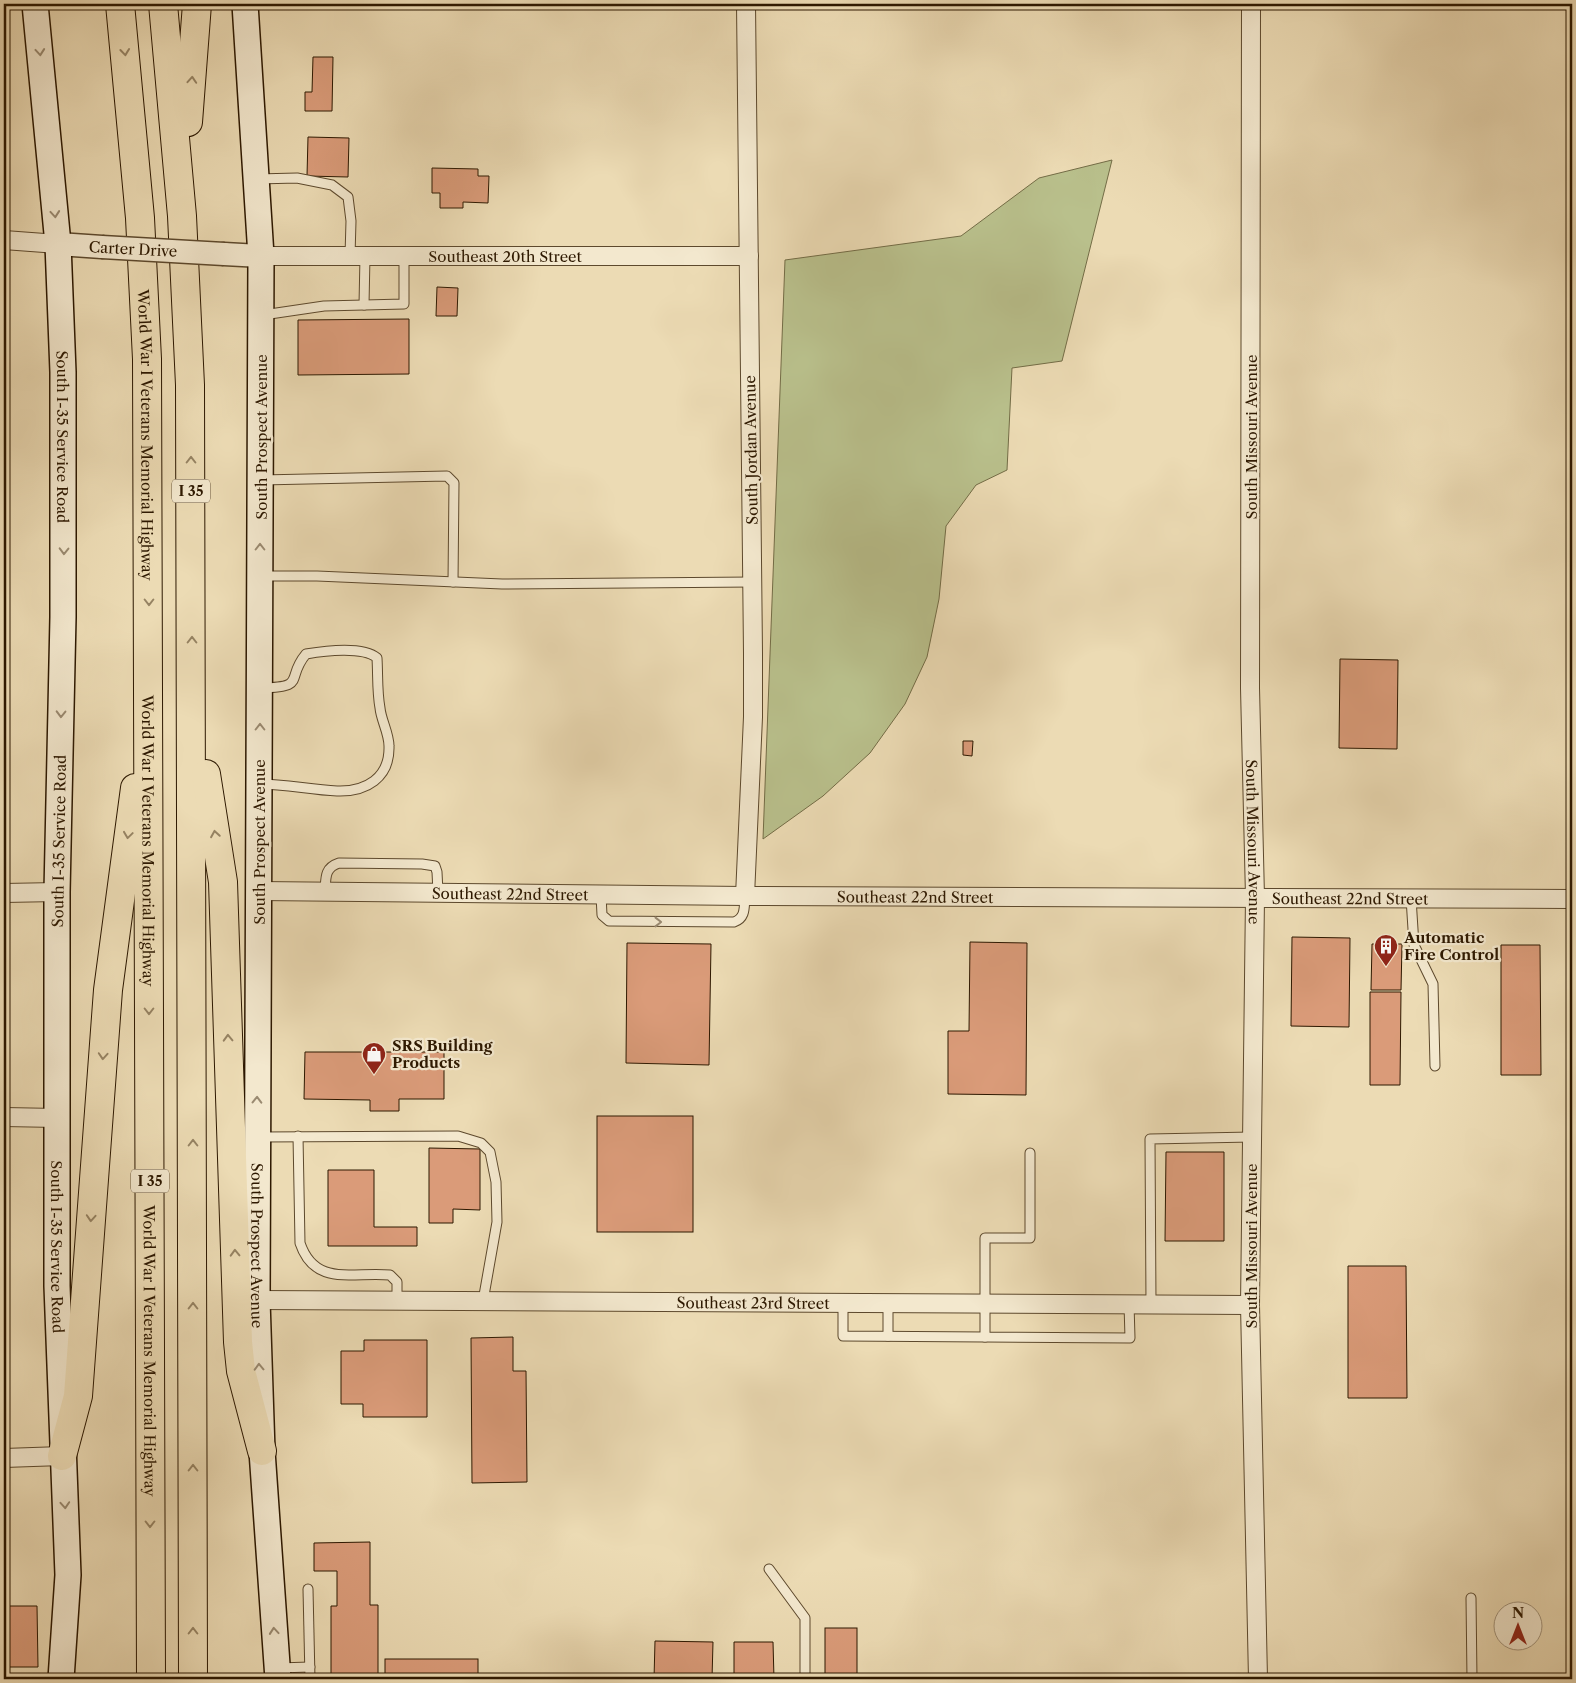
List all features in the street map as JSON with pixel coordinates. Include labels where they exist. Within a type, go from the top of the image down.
[{"type":"highway","name":"World War I Veterans Memorial Highway","points":[[120,4],[140,218],[147,359],[151,1679]]},
{"type":"highway","name":"I 35","points":[[163,4],[182,216],[190,385],[193,1679]]},
{"type":"highway","points":[[182,216],[197,4]]},
{"type":"highway","points":[[62,1456],[78,1396],[108,990],[148,682]]},
{"type":"highway","points":[[192,688],[223,882],[241,1371],[262,1451]]},
{"type":"main road","name":"South I-35 Service Road","points":[[35,4],[58,244],[64,498],[57,892],[57,1286],[68,1575],[61,1679]]},
{"type":"main road","name":"South Prospect Avenue","points":[[245,4],[262,256],[257,1300],[262,1451],[278,1674]]},
{"type":"street","name":"South Jordan Avenue","points":[[745,896],[753,717],[746,4]]},
{"type":"street","name":"South Missouri Avenue","points":[[1251,4],[1250,688],[1255,897],[1250,1305],[1258,1679]]},
{"type":"street","name":"Carter Drive","points":[[4,240],[262,256]]},
{"type":"street","name":"Southeast 20th Street","points":[[262,256],[749,256]]},
{"type":"street","name":"Southeast 22nd Street","points":[[259,891],[745,896],[1572,900]]},
{"type":"street","points":[[4,893],[57,892]]},
{"type":"street","points":[[4,1117],[57,1118]]},
{"type":"street","name":"Southeast 23rd Street","points":[[257,1300],[1250,1305]]},
{"type":"street","points":[[4,1458],[62,1456]]},
{"type":"lane","points":[[257,179],[297,178],[332,185],[348,197],[364,304]]},
{"type":"lane","points":[[261,315],[324,306],[404,304],[404,256]]},
{"type":"lane","points":[[261,480],[447,476],[454,483],[454,582]]},
{"type":"lane","points":[[260,576],[317,576],[512,584],[753,582]]},
{"type":"lane","points":[[260,688],[281,688],[291,685],[296,677],[301,660],[306,654],[362,651],[372,654],[377,658],[380,708],[389,745],[386,767],[379,780],[360,789],[338,791],[279,784],[260,784]]},
{"type":"lane","points":[[325,892],[326,873],[329,868],[339,863],[348,863],[422,864],[435,866],[438,893]]},
{"type":"lane","points":[[601,895],[602,915],[610,921],[734,922],[743,915],[745,896]]},
{"type":"lane","points":[[1411,898],[1414,945],[1434,984],[1435,1066]]},
{"type":"lane","points":[[298,1136],[300,1243],[304,1256],[315,1267],[330,1274],[390,1275],[397,1282],[398,1302]]},
{"type":"lane","points":[[257,1137],[458,1136],[481,1143],[490,1152],[496,1182],[498,1222],[483,1301]]},
{"type":"lane","points":[[1151,1304],[1150,1139],[1252,1137]]},
{"type":"lane","points":[[984,1337],[985,1238],[1030,1238],[1030,1153]]},
{"type":"lane","points":[[843,1303],[843,1336],[1130,1338],[1129,1304]]},
{"type":"lane","points":[[888,1303],[888,1336]]},
{"type":"lane","points":[[769,1568],[805,1618],[805,1679]]},
{"type":"lane","points":[[308,1589],[310,1679]]},
{"type":"lane","points":[[1471,1598],[1472,1679]]},
{"type":"lane","points":[[278,1674],[310,1667]]},
{"type":"green space","points":[[1112,160],[1062,361],[1012,368],[1007,470],[976,485],[946,526],[939,599],[927,657],[905,704],[870,753],[823,796],[763,839],[785,260],[961,236],[1039,178]]},
{"type":"building","points":[[313,57],[333,57],[332,111],[305,111],[305,92],[312,92]]},
{"type":"building","points":[[308,137],[349,138],[348,177],[307,176]]},
{"type":"building","points":[[432,168],[478,169],[478,176],[489,176],[488,203],[463,202],[463,208],[440,208],[440,193],[432,193]]},
{"type":"building","points":[[437,287],[458,288],[457,316],[436,316]]},
{"type":"building","points":[[409,319],[409,374],[298,375],[298,320]]},
{"type":"building","points":[[1340,659],[1398,660],[1397,749],[1339,748]]},
{"type":"building","points":[[963,741],[973,741],[972,756],[963,755]]},
{"type":"building","points":[[1292,937],[1350,938],[1349,1027],[1291,1026]]},
{"type":"building","points":[[970,942],[1027,943],[1026,1095],[948,1094],[948,1031],[969,1031]]},
{"type":"building","points":[[627,943],[711,944],[709,1065],[626,1063]]},
{"type":"building","name":"Automatic Fire Control","points":[[1372,944],[1402,944],[1401,990],[1371,990]]},
{"type":"building","points":[[1501,945],[1540,945],[1541,1075],[1501,1075]]},
{"type":"building","points":[[1370,992],[1401,992],[1400,1085],[1370,1085]]},
{"type":"building","name":"SRS Building Products","points":[[305,1052],[444,1052],[444,1099],[399,1099],[399,1111],[370,1111],[370,1100],[304,1099]]},
{"type":"building","points":[[597,1116],[693,1116],[693,1232],[597,1232]]},
{"type":"building","points":[[429,1148],[480,1149],[480,1210],[453,1209],[453,1223],[429,1223]]},
{"type":"building","points":[[1166,1152],[1224,1152],[1224,1241],[1165,1241]]},
{"type":"building","points":[[328,1170],[374,1170],[374,1227],[417,1227],[417,1246],[328,1246]]},
{"type":"building","points":[[1348,1266],[1406,1266],[1407,1398],[1348,1398]]},
{"type":"building","points":[[513,1337],[513,1371],[526,1371],[527,1482],[472,1483],[471,1338]]},
{"type":"building","points":[[364,1340],[427,1340],[427,1417],[363,1417],[363,1404],[341,1404],[341,1351],[364,1351]]},
{"type":"building","points":[[370,1542],[370,1605],[378,1605],[378,1679],[331,1679],[331,1606],[337,1606],[337,1571],[314,1571],[314,1543]]},
{"type":"building","points":[[4,1606],[37,1606],[38,1667],[4,1667]]},
{"type":"building","points":[[825,1628],[857,1628],[857,1679],[825,1679]]},
{"type":"building","points":[[655,1641],[713,1642],[712,1679],[654,1679]]},
{"type":"building","points":[[734,1642],[773,1642],[774,1679],[734,1679]]},
{"type":"building","points":[[385,1659],[478,1659],[478,1679],[385,1679]]},
{"type":"place","name":"Automatic Fire Control","points":[[1386,967]]},
{"type":"place","name":"SRS Building Products","points":[[374,1075]]}]
